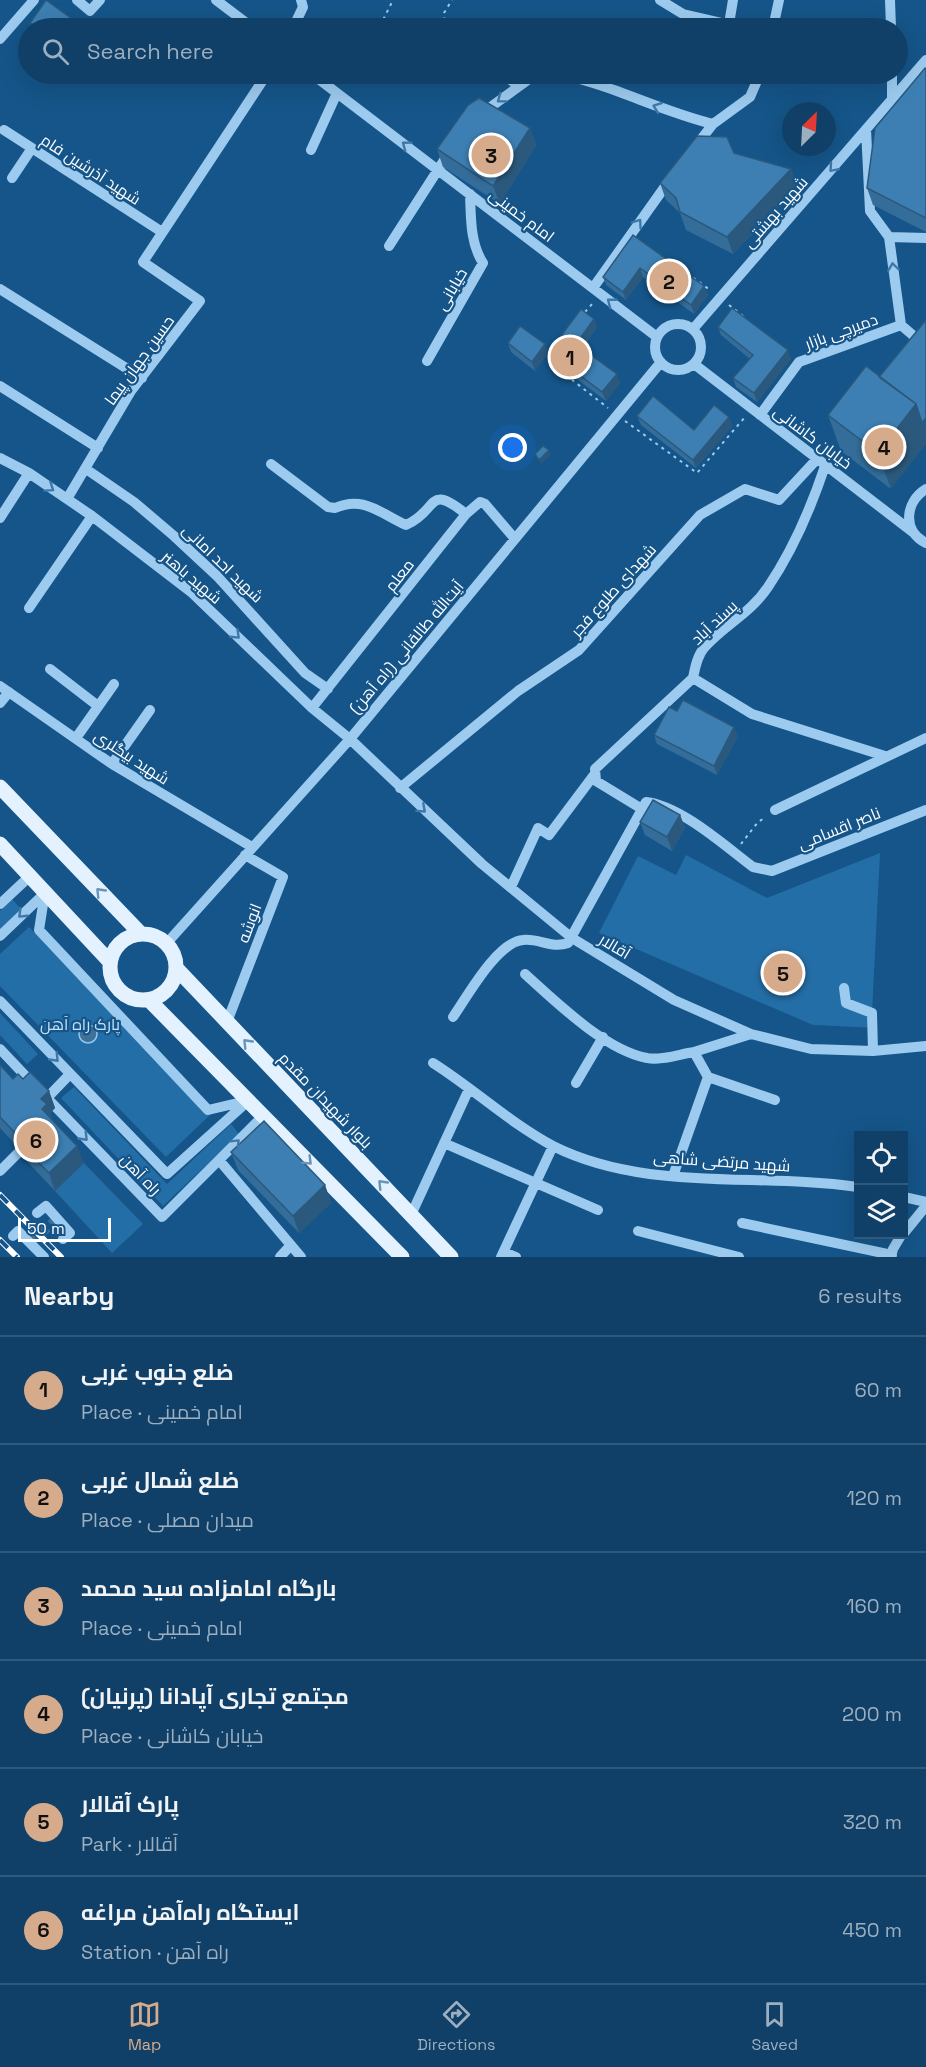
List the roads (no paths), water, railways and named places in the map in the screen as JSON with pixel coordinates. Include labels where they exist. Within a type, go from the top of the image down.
[{"type":"main road","points":[[0,787],[141,934]]},
{"type":"main road","points":[[0,844],[110,962]]},
{"type":"main road","points":[[141,934],[150,935],[165,944],[175,959],[176,968],[175,977],[165,992],[149,1000],[138,1000],[119,991],[112,981],[110,962],[117,946],[124,940],[141,934]]},
{"type":"main road","name":"بلوار شهیدان مقدم","points":[[176,968],[451,1257]]},
{"type":"main road","points":[[149,1000],[402,1257]]},
{"type":"street","points":[[18,18],[34,0]]},
{"type":"street","points":[[77,0],[90,11],[100,0]]},
{"type":"street","points":[[216,0],[240,18]]},
{"type":"street","points":[[298,18],[303,7],[301,0]]},
{"type":"street","points":[[660,0],[682,14],[701,18]]},
{"type":"street","points":[[730,18],[734,0]]},
{"type":"street","points":[[775,18],[779,0]]},
{"type":"street","points":[[890,0],[891,18]]},
{"type":"street","points":[[0,39],[18,18]]},
{"type":"street","name":"شهید بهشتی","points":[[910,79],[926,60]]},
{"type":"street","points":[[910,79],[926,84]]},
{"type":"street","points":[[162,232],[260,84]]},
{"type":"street","name":"امام خمینی","points":[[325,84],[657,338]]},
{"type":"street","points":[[472,121],[522,84]]},
{"type":"street","points":[[597,84],[687,117],[713,124]]},
{"type":"street","points":[[596,291],[713,124],[750,97],[756,84]]},
{"type":"street","points":[[892,84],[892,99]]},
{"type":"street","name":"شهید بهشتی","points":[[693,329],[906,84]]},
{"type":"street","points":[[311,150],[337,93]]},
{"type":"street","name":"دمیرچی بازار","points":[[756,412],[799,362],[901,325],[889,237],[870,211],[866,129]]},
{"type":"street","name":"شهید آذرشین فام","points":[[4,130],[162,232]]},
{"type":"street","points":[[389,246],[455,143]]},
{"type":"street","points":[[12,178],[32,148]]},
{"type":"street","name":"خیابانی","points":[[427,360],[483,263],[476,254],[472,237],[470,194]]},
{"type":"street","name":"حسین جهان پیما","points":[[67,499],[142,378],[200,301],[143,262],[162,232]]},
{"type":"street","points":[[889,237],[926,238]]},
{"type":"street","points":[[0,289],[142,378]]},
{"type":"street","points":[[673,325],[693,329],[701,343],[699,358],[694,364],[680,370],[666,367],[656,350],[657,338],[661,332],[673,325]]},
{"type":"street","points":[[901,325],[925,346]]},
{"type":"street","name":"(راه آهن) آیت‌الله طالقانی","points":[[165,944],[350,739],[661,362]]},
{"type":"street","name":"خیابان کاشانی","points":[[694,364],[926,543]]},
{"type":"street","points":[[0,386],[98,448]]},
{"type":"street","name":"شهید باهنر","points":[[0,458],[29,473],[92,516],[191,592],[312,708],[350,739]]},
{"type":"street","name":"پسند آباد","points":[[511,887],[537,828],[549,835],[594,775],[598,763],[693,678],[698,659],[704,648],[747,613],[768,587],[801,530],[821,462]]},
{"type":"street","name":"شهدای طلوع فجر","points":[[400,788],[518,691],[579,650],[700,515],[745,489],[779,500],[821,462]]},
{"type":"street","points":[[271,464],[328,507],[335,508],[347,502],[374,507],[406,525],[418,519],[435,500],[441,498],[448,500],[465,514],[480,502],[485,504],[515,539]]},
{"type":"street","name":"شهید احد امانی","points":[[86,469],[134,502],[174,536],[239,598],[305,673],[328,689]]},
{"type":"street","points":[[0,518],[29,473]]},
{"type":"street","points":[[914,533],[909,512],[912,502],[926,489]]},
{"type":"street","name":"معلم","points":[[312,708],[465,514]]},
{"type":"street","points":[[29,608],[92,516]]},
{"type":"street","points":[[50,669],[98,706]]},
{"type":"street","points":[[693,678],[752,714],[885,756]]},
{"type":"street","points":[[76,738],[114,684]]},
{"type":"street","points":[[0,703],[4,689]]},
{"type":"street","name":"شهید بیگلری","points":[[4,689],[112,764],[248,851]]},
{"type":"street","points":[[112,764],[150,710]]},
{"type":"street","points":[[776,810],[926,738]]},
{"type":"street","name":"آقالار","points":[[350,739],[400,788],[572,938],[674,1000],[751,1034],[811,1048],[873,1051],[926,1046]]},
{"type":"street","points":[[453,1017],[486,969],[508,945],[523,940],[560,946],[568,943],[572,938],[642,809],[604,787],[594,775]]},
{"type":"street","name":"ناصر اقسامی","points":[[642,809],[646,802],[662,805],[753,867],[763,871],[772,871],[926,810]]},
{"type":"street","name":"انوشه","points":[[227,1022],[283,876],[248,851]]},
{"type":"street","points":[[0,904],[30,876]]},
{"type":"street","points":[[0,936],[45,892]]},
{"type":"street","points":[[45,892],[39,930],[208,1110],[248,1101]]},
{"type":"street","points":[[525,974],[579,1022],[603,1037],[648,1059],[694,1052],[751,1034]]},
{"type":"street","points":[[844,988],[846,1003],[872,1013],[873,1051]]},
{"type":"street","name":"راه آهن","points":[[0,1001],[167,1174],[248,1101]]},
{"type":"street","points":[[576,1083],[603,1037]]},
{"type":"street","name":"راه آهن","points":[[0,1049],[27,1085],[47,1098],[57,1115],[162,1217],[263,1116]]},
{"type":"street","points":[[694,1052],[708,1077],[775,1100]]},
{"type":"street","name":"شهید مرتضی شاهی","points":[[434,1063],[553,1146],[603,1164],[673,1176],[801,1181],[854,1187]]},
{"type":"street","points":[[47,1098],[70,1074]]},
{"type":"street","points":[[673,1176],[708,1077]]},
{"type":"street","points":[[411,1215],[469,1089]]},
{"type":"street","points":[[0,1171],[38,1134]]},
{"type":"street","points":[[444,1143],[598,1210]]},
{"type":"street","points":[[516,1257],[502,1254],[553,1146]]},
{"type":"street","points":[[219,1160],[301,1257]]},
{"type":"street","points":[[908,1198],[926,1202]]},
{"type":"street","points":[[37,1212],[46,1206],[70,1233],[63,1239]]},
{"type":"street","points":[[908,1228],[926,1206]]},
{"type":"street","points":[[742,1223],[892,1256],[900,1239]]},
{"type":"street","points":[[638,1230],[733,1256]]},
{"type":"street","points":[[13,1236],[18,1231],[44,1257]]},
{"type":"street","points":[[280,1257],[291,1245]]},
{"type":"tunnel","points":[[28,1244],[56,1220]]},
{"type":"railway","points":[[0,1195],[61,1257]]},
{"type":"railway","points":[[0,1240],[17,1257]]},
{"type":"place","name":"بارگاه امامزاده سید محمد","points":[[491,155]]},
{"type":"place","name":"ضلع شمال غربی","points":[[669,281]]},
{"type":"place","name":"ضلع جنوب غربی","points":[[570,357]]},
{"type":"place","name":"مجتمع تجاری آپادانا (پرنیان)","points":[[884,447]]},
{"type":"place","name":"پارک آقالار","points":[[783,973]]},
{"type":"place","name":"ایستگاه راه‌آهن مراغه","points":[[36,1140]]},
{"type":"park label","name":"پارک راه آهن","points":[[80,1024]]}]
